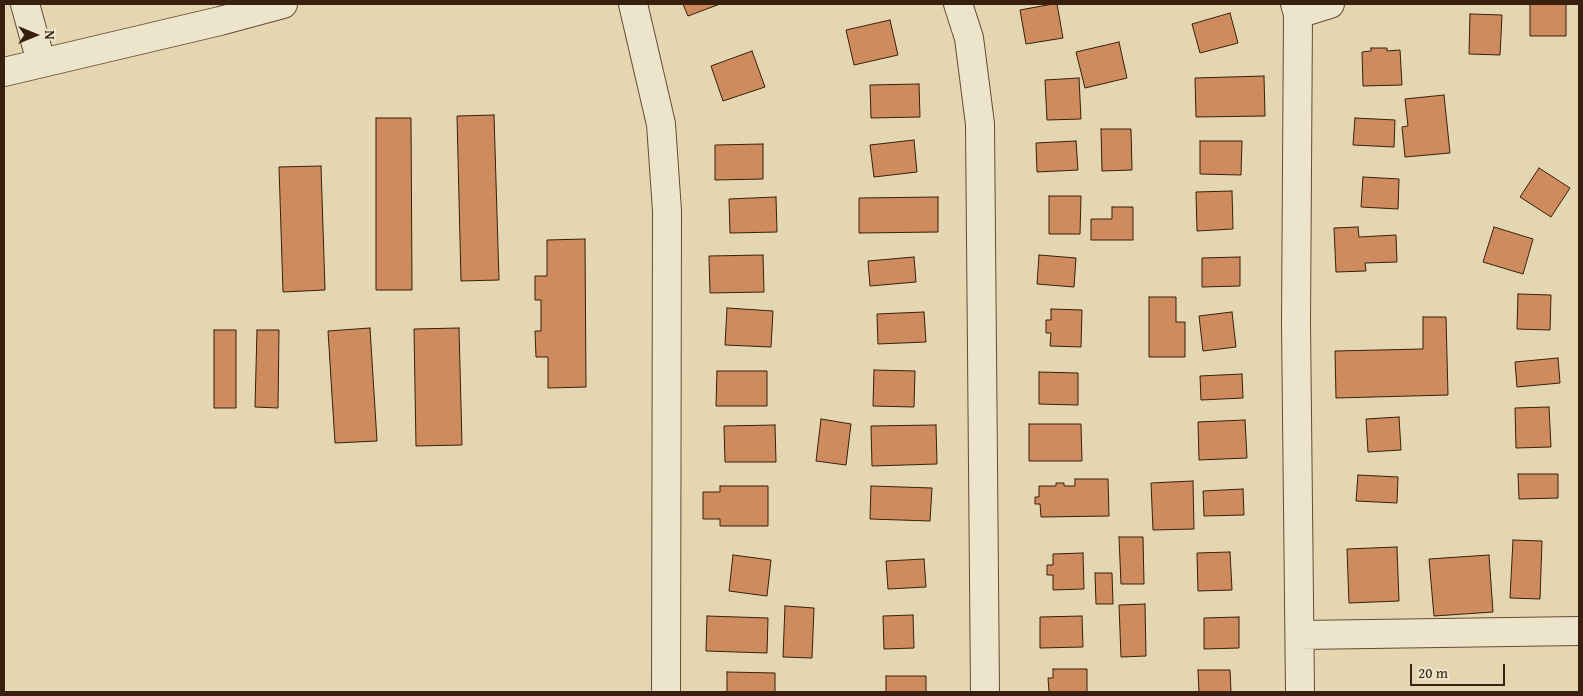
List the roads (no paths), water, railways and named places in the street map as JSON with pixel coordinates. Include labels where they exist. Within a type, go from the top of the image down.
[{"type":"street","points":[[26,4],[41,62]]},
{"type":"street","points":[[4,72],[220,21],[283,4]]},
{"type":"street","points":[[632,4],[661,124],[667,211],[666,692]]},
{"type":"street","points":[[958,4],[968,38],[980,124],[985,692]]},
{"type":"street","points":[[1300,692],[1296,323],[1296,9],[1330,4]]},
{"type":"street","points":[[1300,635],[1579,631]]}]
